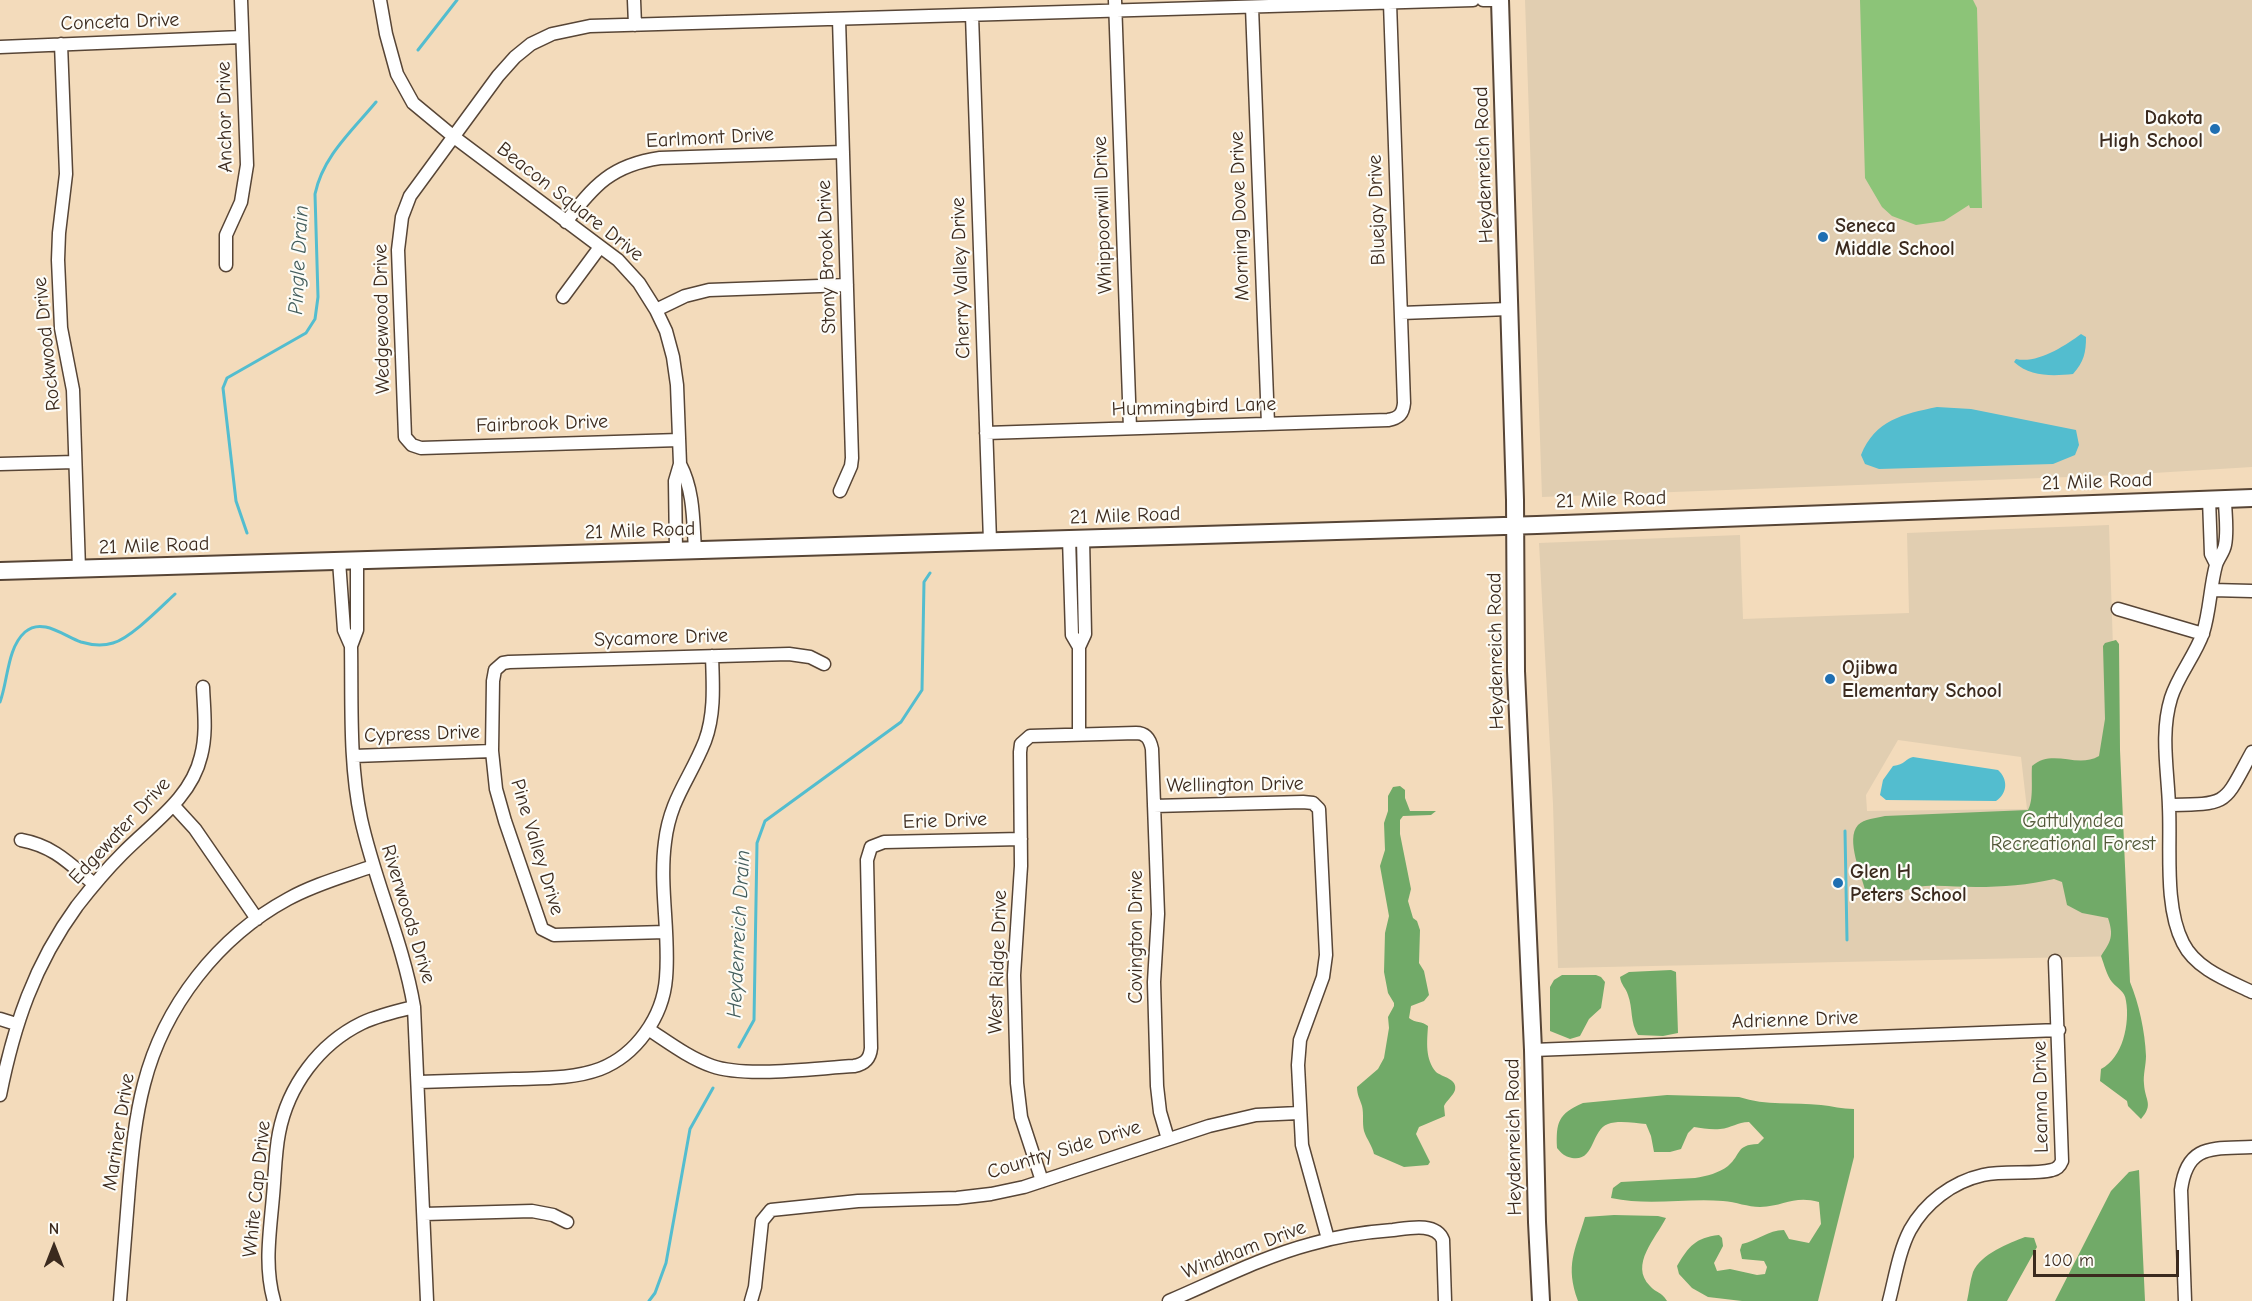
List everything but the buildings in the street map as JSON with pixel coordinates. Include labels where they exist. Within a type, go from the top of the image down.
[{"type":"street","name":"Anchor Drive","points":[[226,265],[226,235],[241,202],[246,180],[247,151],[241,0]]},
{"type":"street","name":"Beacon Square Drive","points":[[380,0],[397,74],[413,103],[629,271],[656,310],[666,331],[674,364],[680,464],[675,481],[676,551]]},
{"type":"street","points":[[634,0],[635,26]]},
{"type":"street","name":"Wedgewood Drive","points":[[408,443],[404,433],[398,250],[400,228],[406,207],[416,186],[498,76],[515,57],[531,44],[564,30],[590,26],[972,15],[1115,5],[1252,7],[1473,0]]},
{"type":"street","points":[[1483,0],[1500,0]]},
{"type":"street","name":"Heydenreich Road","points":[[1500,0],[1516,525],[1516,671],[1533,1050],[1541,1301]]},
{"type":"street","name":"Bluejay Drive","points":[[1390,3],[1404,403],[1401,415]]},
{"type":"street","name":"Whippoorwill Drive","points":[[1115,5],[1130,428]]},
{"type":"street","name":"Morning Dove Drive","points":[[1252,7],[1268,424]]},
{"type":"street","name":"Cherry Valley Drive","points":[[972,15],[990,541]]},
{"type":"street","name":"Stony Brook Drive","points":[[839,19],[852,458],[840,491]]},
{"type":"street","name":"Conceta Drive","points":[[0,47],[242,37]]},
{"type":"street","name":"Rockwood Drive","points":[[61,44],[66,174],[58,260],[61,328],[73,390],[79,569]]},
{"type":"street","name":"Earlmont Drive","points":[[566,222],[588,193],[604,178],[636,162],[675,157],[843,152]]},
{"type":"street","points":[[563,297],[600,247]]},
{"type":"street","points":[[656,310],[685,296],[709,290],[847,285]]},
{"type":"street","points":[[1401,313],[1509,309]]},
{"type":"street","name":"Hummingbird Lane","points":[[986,433],[1388,420],[1401,415]]},
{"type":"street","name":"Fairbrook Drive","points":[[408,443],[421,448],[679,440]]},
{"type":"street","points":[[0,464],[75,462]]},
{"type":"street","name":"Beacon Square Drive","points":[[680,464],[687,478],[693,504],[695,550]]},
{"type":"street","name":"21 Mile Road","points":[[0,571],[1516,525],[2252,498]]},
{"type":"street","points":[[2217,499],[2211,554],[2216,564],[2202,634],[2171,698],[2167,717],[2165,750],[2173,910],[2182,942],[2194,959],[2220,977],[2252,992]]},
{"type":"street","points":[[1076,538],[1072,635],[1079,647],[1079,734]]},
{"type":"street","name":"Riverwoods Drive","points":[[339,561],[344,630],[351,646],[354,756],[360,815],[373,866],[406,962],[414,1007],[427,1301]]},
{"type":"street","name":"Riverwoods Drive","points":[[351,646],[357,630],[357,561]]},
{"type":"street","points":[[2212,590],[2252,591]]},
{"type":"street","points":[[2118,609],[2202,634]]},
{"type":"street","name":"Sycamore Drive","points":[[498,666],[509,662],[789,654],[810,657],[824,664]]},
{"type":"street","points":[[419,1082],[554,1078],[588,1073],[620,1058],[648,1029],[658,1012],[665,990],[664,854],[667,829],[678,793],[700,753],[709,729],[713,704],[712,656]]},
{"type":"street","name":"Pine Valley Drive","points":[[498,666],[493,681],[492,751],[496,789],[539,925],[545,932],[554,935],[666,932]]},
{"type":"street","name":"Edgewater Drive","points":[[0,1095],[16,1024],[50,949],[94,884],[122,853],[172,805],[192,779],[201,758],[205,727],[203,687]]},
{"type":"street","name":"Covington Drive","points":[[1079,734],[1136,733],[1147,736],[1152,749],[1158,914],[1154,982],[1157,1086],[1160,1112],[1168,1139]]},
{"type":"street","name":"West Ridge Drive","points":[[1042,1181],[1021,1117],[1017,1083],[1014,975],[1022,839],[1020,752],[1023,741],[1035,735],[1079,734]]},
{"type":"street","name":"Cypress Drive","points":[[354,756],[492,751]]},
{"type":"street","points":[[2169,805],[2209,804],[2225,798],[2252,752]]},
{"type":"street","name":"Wellington Drive","points":[[1154,806],[1303,802],[1317,805],[1321,817],[1326,956],[1323,977],[1300,1040],[1299,1113]]},
{"type":"street","points":[[172,805],[195,829],[257,919]]},
{"type":"street","name":"Erie Drive","points":[[648,1029],[698,1060],[729,1070],[854,1066],[867,1060],[871,1048],[867,860],[871,848],[885,842],[1022,839]]},
{"type":"street","points":[[21,840],[54,850],[94,884]]},
{"type":"street","name":"Mariner Drive","points":[[120,1301],[133,1143],[139,1104],[148,1068],[169,1019],[187,990],[220,950],[257,919],[304,892],[373,866]]},
{"type":"street","name":"Leanna Drive","points":[[1889,1301],[1906,1238],[1921,1214],[1944,1192],[1962,1182],[1983,1175],[2010,1171],[2049,1171],[2059,1166],[2063,1155],[2055,961]]},
{"type":"street","name":"White Cap Drive","points":[[274,1301],[268,1268],[268,1244],[278,1139],[292,1094],[302,1076],[315,1060],[347,1032],[372,1019],[414,1007]]},
{"type":"street","points":[[0,1019],[16,1024]]},
{"type":"street","name":"Adrienne Drive","points":[[1533,1050],[2059,1029]]},
{"type":"street","points":[[1299,1113],[1303,1151],[1328,1239]]},
{"type":"street","name":"Country Side Drive","points":[[751,1301],[755,1287],[762,1221],[766,1213],[777,1209],[858,1201],[974,1196],[1016,1189],[1240,1118],[1299,1113]]},
{"type":"street","points":[[2185,1301],[2181,1190],[2183,1173],[2193,1158],[2212,1149],[2252,1148]]},
{"type":"street","points":[[424,1214],[532,1211],[553,1215],[567,1222]]},
{"type":"street","name":"Windham Drive","points":[[1169,1301],[1273,1256],[1328,1239],[1419,1228],[1434,1230],[1443,1240],[1445,1301]]},
{"type":"shaded area","name":"Seneca Middle School","points":[[1525,0],[2252,0],[2252,467],[2121,475],[1542,497]]},
{"type":"shaded area","points":[[2109,525],[2123,956],[1558,968],[1553,804],[1539,543],[1740,535],[1743,619],[1909,613],[1907,533]],"holes":[[[1898,740],[2021,757],[2027,809],[1867,811],[1866,795]]]},
{"type":"green space","points":[[1860,0],[1973,0],[1977,8],[1982,208],[1970,208],[1969,205],[1944,221],[1916,225],[1892,216],[1882,207],[1865,178]]},
{"type":"green space","name":"Gattulyndea Recreational Forest","points":[[2116,640],[2119,644],[2120,750],[2130,982],[2141,1018],[2146,1056],[2144,1081],[2148,1106],[2141,1119],[2128,1106],[2127,1101],[2100,1081],[2101,1069],[2109,1064],[2120,1048],[2127,1019],[2124,995],[2110,979],[2101,956],[2111,938],[2108,918],[2082,913],[2067,905],[2062,882],[2054,879],[1996,887],[1925,886],[1881,896],[1866,893],[1853,839],[1858,825],[1870,819],[1885,816],[2028,810],[2032,795],[2032,766],[2048,759],[2082,761],[2099,756],[2105,719],[2103,646],[2105,643]]},
{"type":"green space","points":[[1400,786],[1405,790],[1405,798],[1410,811],[1436,811],[1431,815],[1403,816],[1400,820],[1400,834],[1411,889],[1408,901],[1413,918],[1417,921],[1420,930],[1419,963],[1424,971],[1429,995],[1424,1001],[1411,1006],[1409,1018],[1428,1026],[1428,1050],[1432,1067],[1436,1072],[1452,1081],[1455,1086],[1454,1092],[1444,1106],[1445,1116],[1419,1127],[1416,1134],[1430,1162],[1428,1165],[1404,1167],[1374,1154],[1364,1131],[1363,1109],[1357,1087],[1378,1069],[1384,1058],[1389,1028],[1388,1017],[1394,1006],[1388,993],[1384,972],[1385,933],[1389,916],[1380,866],[1385,850],[1384,823],[1388,811],[1388,796],[1393,787]]},
{"type":"green space","points":[[1671,970],[1676,972],[1678,1033],[1663,1036],[1638,1035],[1628,995],[1620,977],[1629,972]]},
{"type":"green space","points":[[1562,975],[1596,975],[1605,982],[1601,1008],[1589,1019],[1580,1036],[1570,1039],[1550,1031],[1550,987],[1554,980]]},
{"type":"green space","points":[[1667,1095],[1739,1097],[1759,1102],[1825,1105],[1854,1109],[1854,1157],[1818,1301],[1742,1301],[1708,1297],[1692,1288],[1679,1274],[1677,1266],[1685,1253],[1698,1241],[1719,1235],[1723,1246],[1714,1263],[1717,1271],[1730,1269],[1757,1275],[1765,1274],[1767,1267],[1764,1261],[1742,1259],[1740,1250],[1742,1244],[1784,1230],[1789,1239],[1809,1243],[1821,1224],[1819,1202],[1796,1200],[1760,1207],[1723,1201],[1653,1202],[1611,1198],[1613,1188],[1621,1182],[1695,1178],[1721,1171],[1732,1162],[1742,1148],[1758,1144],[1764,1138],[1749,1122],[1720,1129],[1694,1127],[1688,1133],[1681,1149],[1670,1152],[1654,1152],[1646,1124],[1627,1122],[1612,1123],[1603,1127],[1589,1151],[1579,1158],[1567,1156],[1557,1148],[1560,1120],[1568,1111],[1583,1103]]},
{"type":"green space","points":[[2139,1170],[2145,1301],[2055,1301],[2111,1191],[2129,1172]]},
{"type":"green space","points":[[1614,1215],[1666,1218],[1646,1252],[1642,1269],[1644,1278],[1650,1286],[1663,1295],[1667,1301],[1578,1301],[1572,1268],[1585,1217]]},
{"type":"green space","points":[[2025,1237],[2034,1238],[2037,1247],[2007,1301],[1967,1301],[1973,1272],[1982,1260],[1996,1250]]},
{"type":"water","points":[[2081,334],[2086,337],[2085,352],[2080,365],[2073,374],[2034,373],[2014,362],[2016,359],[2033,359],[2050,353]]},
{"type":"water","points":[[1937,407],[1971,409],[2076,430],[2079,445],[2075,455],[2053,464],[1879,469],[1865,464],[1861,455],[1867,443],[1882,426],[1902,416]]},
{"type":"water","points":[[1913,757],[1998,770],[2004,778],[2005,790],[1996,801],[1886,800],[1880,795],[1883,780],[1893,766]]},
{"type":"waterway","name":"Pingle Drain","points":[[418,50],[457,0]]},
{"type":"waterway","name":"Pingle Drain","points":[[247,533],[236,501],[223,388],[227,378],[306,333],[315,319],[318,297],[315,194],[331,156],[376,102]]},
{"type":"waterway","name":"Heydenreich Drain","points":[[739,1047],[754,1020],[757,843],[765,821],[901,722],[922,690],[924,582],[930,573]]},
{"type":"waterway","name":"Pingle Drain","points":[[0,702],[11,656],[25,632],[39,626],[53,629],[85,643],[109,644],[137,629],[175,594]]},
{"type":"waterway","points":[[1845,831],[1847,940]]},
{"type":"waterway","name":"Heydenreich Drain","points":[[649,1301],[655,1293],[666,1263],[690,1129],[713,1088]]},
{"type":"place","name":"Dakota High School","points":[[2215,129]]},
{"type":"place","name":"Seneca Middle School","points":[[1823,237]]},
{"type":"place","name":"Ojibwa Elementary School","points":[[1830,679]]},
{"type":"place","name":"Glen H Peters School","points":[[1838,883]]}]
